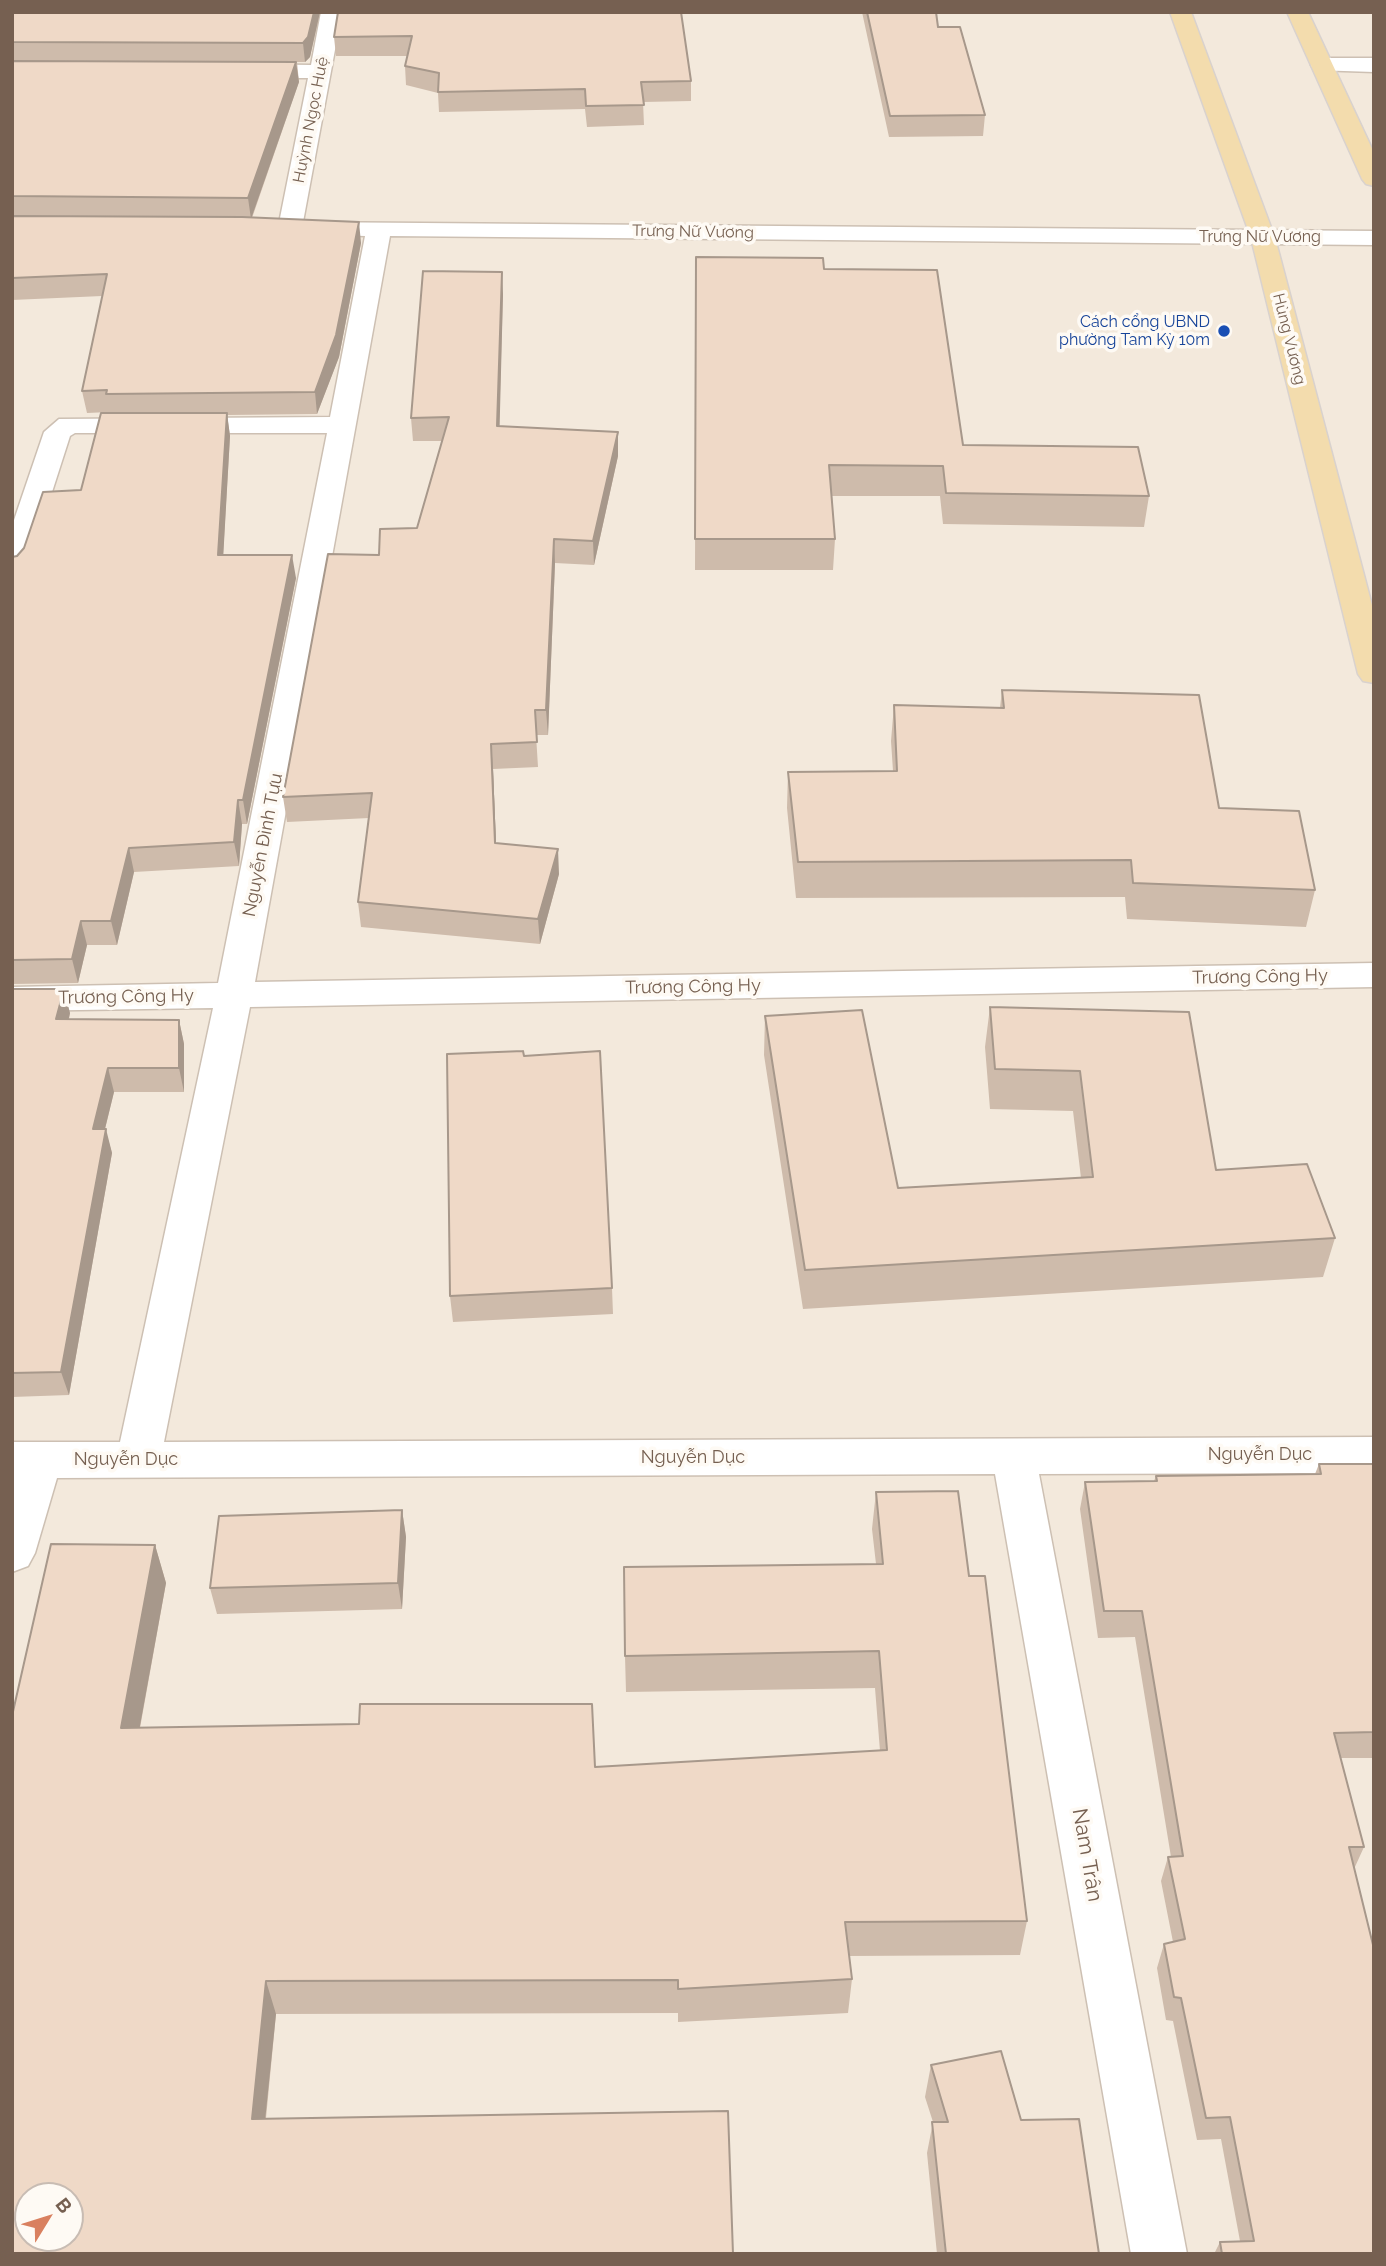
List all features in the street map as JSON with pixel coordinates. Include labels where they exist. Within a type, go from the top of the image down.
[{"type":"main road","name":"Hùng Vương","points":[[1180,12],[1264,238],[1374,674]]},
{"type":"main road","points":[[1297,12],[1374,179]]},
{"type":"street","name":"Huỳnh Ngọc Huệ","points":[[290,228],[332,12]]},
{"type":"street","points":[[1322,65],[1374,65]]},
{"type":"street","points":[[227,71],[321,72]]},
{"type":"street","name":"Trưng Nữ Vương","points":[[262,228],[1374,238]]},
{"type":"street","name":"Nguyễn Đình Tựu","points":[[138,1461],[234,996],[379,229]]},
{"type":"street","points":[[12,570],[58,432],[69,425],[341,425]]},
{"type":"street","name":"Trương Công Hy","points":[[12,999],[1374,975]]},
{"type":"street","name":"Nguyễn Dục","points":[[26,1460],[1374,1455]]},
{"type":"street","name":"Nam Trân","points":[[1013,1456],[1034,1557],[1159,2254]]},
{"type":"street","points":[[12,1553],[26,1460]]},
{"type":"shaded area","points":[[12,12],[1374,12],[1374,2254],[12,2254]]},
{"type":"building","points":[[12,12],[314,12],[308,37],[303,43],[12,42]]},
{"type":"building","points":[[338,12],[681,12],[691,81],[641,82],[644,105],[586,106],[585,89],[438,92],[439,73],[405,66],[412,36],[334,37]]},
{"type":"building","points":[[867,12],[936,12],[938,27],[960,27],[985,115],[890,116]]},
{"type":"building","points":[[12,61],[296,62],[248,198],[12,196]]},
{"type":"building","points":[[12,216],[242,217],[359,222],[336,335],[315,392],[106,394],[107,390],[82,391],[107,274],[12,278]]},
{"type":"building","points":[[696,257],[823,258],[824,269],[937,270],[963,445],[1138,447],[1149,496],[946,493],[943,466],[829,465],[835,539],[695,539]]},
{"type":"building","points":[[423,271],[502,272],[497,426],[618,432],[593,541],[554,539],[546,710],[535,710],[537,742],[491,744],[495,843],[558,849],[538,919],[358,902],[372,793],[283,797],[328,554],[379,555],[380,529],[417,528],[449,417],[411,418]]},
{"type":"building","points":[[101,413],[227,413],[218,555],[292,555],[243,800],[238,800],[234,842],[129,848],[111,921],[81,921],[72,959],[12,960],[12,557],[17,556],[24,548],[43,492],[81,490]]},
{"type":"building","points":[[1002,690],[1199,695],[1219,808],[1299,811],[1315,890],[1133,883],[1131,860],[798,862],[788,772],[897,771],[894,705],[1004,708]]},
{"type":"building","points":[[12,989],[64,989],[56,1019],[179,1020],[179,1068],[108,1068],[93,1129],[106,1129],[61,1372],[12,1373]]},
{"type":"building","points":[[990,1007],[1189,1012],[1216,1170],[1307,1164],[1335,1238],[805,1270],[765,1016],[862,1010],[898,1188],[1093,1177],[1080,1071],[995,1069]]},
{"type":"building","points":[[523,1051],[524,1056],[600,1051],[612,1288],[450,1296],[447,1054]]},
{"type":"building","points":[[1319,1464],[1374,1464],[1374,1732],[1334,1733],[1364,1847],[1349,1847],[1374,1949],[1374,2254],[1222,2254],[1220,2242],[1254,2241],[1230,2117],[1206,2118],[1181,1998],[1174,1997],[1164,1944],[1185,1939],[1168,1857],[1183,1856],[1142,1611],[1104,1611],[1085,1482],[1157,1481],[1156,1476],[1321,1474]]},
{"type":"building","points":[[958,1491],[969,1576],[985,1576],[1027,1921],[845,1922],[852,1979],[678,1989],[678,1980],[266,1981],[252,2119],[728,2111],[733,2254],[12,2254],[12,1716],[51,1544],[155,1545],[121,1728],[359,1724],[360,1704],[592,1704],[595,1767],[887,1750],[879,1651],[625,1656],[624,1567],[883,1564],[876,1492]]},
{"type":"building","points":[[402,1510],[398,1583],[210,1588],[219,1516]]},
{"type":"building","points":[[1001,2051],[1021,2120],[1079,2119],[1099,2254],[946,2254],[932,2122],[948,2122],[931,2065]]},
{"type":"place","name":"Cách cổng UBND phường Tam Kỳ 10m","points":[[1224,331]]}]
